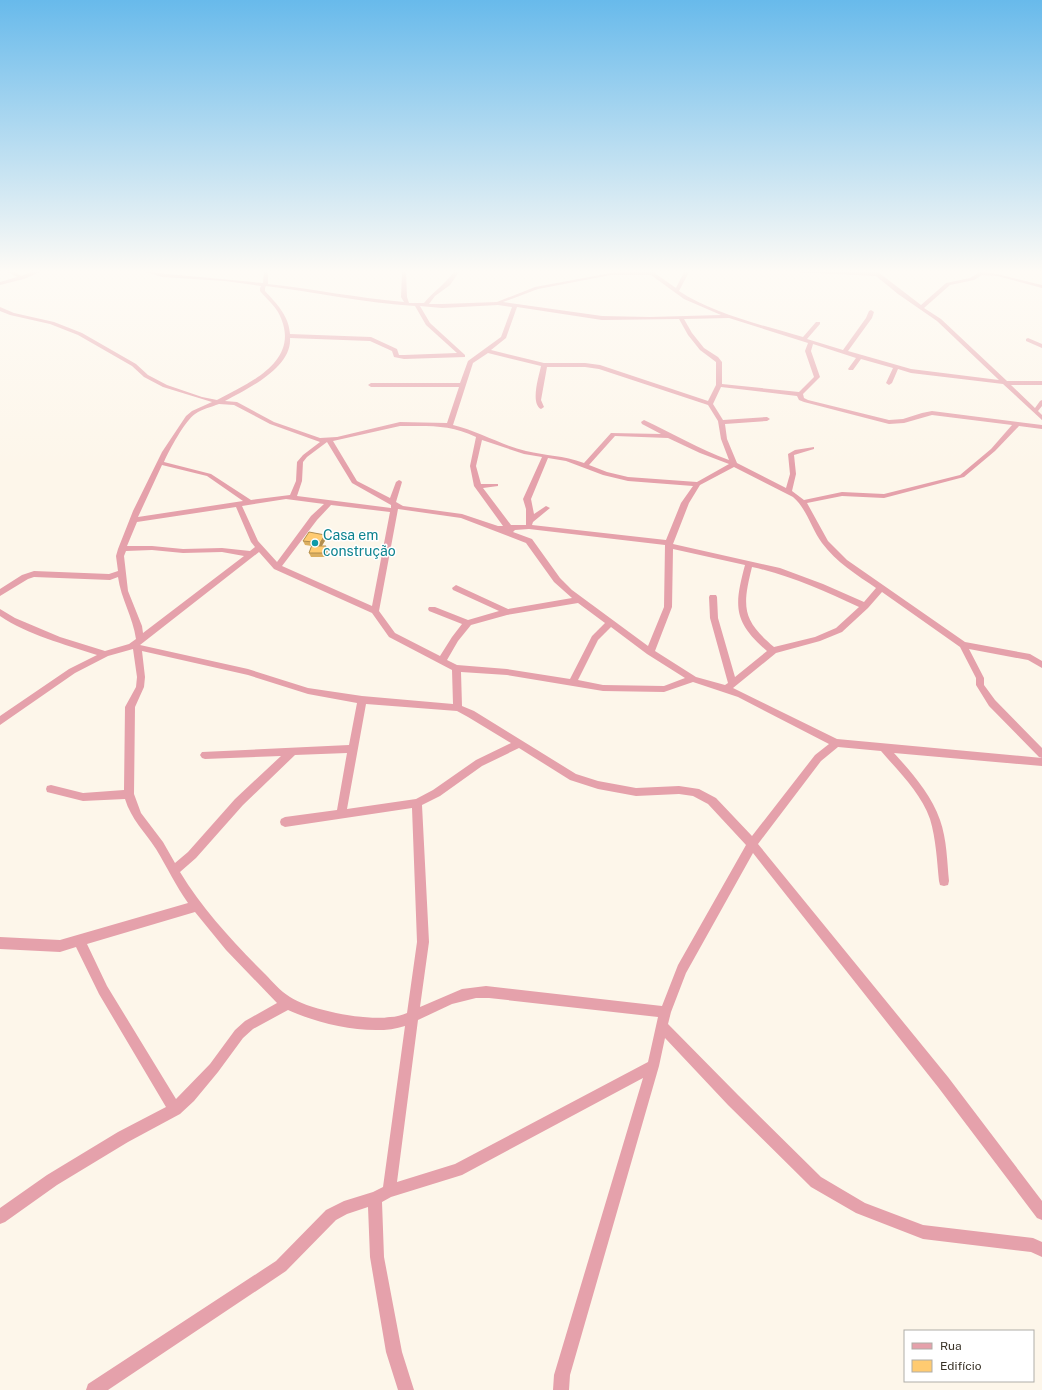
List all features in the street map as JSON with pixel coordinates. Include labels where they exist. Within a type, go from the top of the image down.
[{"type":"street","points":[[85,337],[134,365],[152,380],[193,396],[218,402],[235,403],[272,423],[299,433],[327,440],[356,484],[394,505],[401,508],[462,516],[516,535],[528,541],[557,580],[569,592],[650,652],[693,679],[729,686],[836,742],[884,748],[1042,762]]},
{"type":"street","points":[[289,337],[285,352],[273,368],[262,378],[234,394],[194,412],[188,417],[173,438],[160,462],[122,549],[120,556],[124,591],[138,626],[136,644],[141,677],[140,687],[130,707],[129,794],[135,814],[159,844],[197,906],[239,958],[288,1003],[299,1009],[357,1022],[378,1024],[403,1022],[414,1018],[452,998],[472,992],[489,992],[665,1012]]},
{"type":"street","points":[[313,337],[371,339],[395,350],[396,356],[404,357],[460,355]]},
{"type":"street","points":[[443,337],[460,355],[470,362]]},
{"type":"street","points":[[450,425],[470,362],[487,351],[503,337]]},
{"type":"street","points":[[692,337],[702,349],[719,362],[719,385],[714,392],[710,404]]},
{"type":"street","points":[[797,337],[896,367],[943,376],[1006,383],[1042,383]]},
{"type":"street","points":[[845,351],[855,337]]},
{"type":"street","points":[[957,337],[1042,418]]},
{"type":"street","points":[[1028,340],[1042,346]]},
{"type":"street","points":[[800,394],[817,377],[808,351],[811,341]]},
{"type":"street","points":[[487,351],[544,365],[585,365],[604,368],[710,404],[721,422],[724,439],[734,464]]},
{"type":"street","points":[[851,369],[860,356]]},
{"type":"street","points":[[541,407],[538,400],[544,365]]},
{"type":"street","points":[[889,383],[896,367]]},
{"type":"street","points":[[371,385],[463,385]]},
{"type":"street","points":[[719,385],[800,394]]},
{"type":"street","points":[[234,394],[235,403]]},
{"type":"street","points":[[800,394],[801,399],[806,401],[889,422],[904,421],[924,414],[932,413],[1042,427]]},
{"type":"street","points":[[1035,411],[1042,402]]},
{"type":"street","points":[[721,422],[767,419]]},
{"type":"street","points":[[644,422],[702,452],[734,464],[789,491],[803,502],[820,535],[837,557],[963,645],[1030,657],[1042,665]]},
{"type":"street","points":[[293,497],[299,481],[300,462],[305,456],[327,440],[400,424],[431,423],[450,425],[467,430],[479,437],[526,453],[567,459],[606,474],[628,479],[698,484]]},
{"type":"street","points":[[803,502],[842,494],[884,496],[962,476],[992,450],[1017,424]]},
{"type":"street","points":[[585,466],[613,434],[669,436]]},
{"type":"street","points":[[479,437],[473,465],[473,471],[478,486],[516,535]]},
{"type":"street","points":[[789,491],[792,474],[791,454],[797,451],[812,448]]},
{"type":"street","points":[[528,541],[530,509],[527,499],[546,456]]},
{"type":"street","points":[[160,462],[209,475],[249,502]]},
{"type":"street","points":[[650,652],[668,607],[669,544],[685,503],[698,484],[734,464]]},
{"type":"street","points":[[375,611],[399,482]]},
{"type":"street","points":[[478,486],[496,485]]},
{"type":"street","points":[[134,520],[249,502],[293,497],[330,502],[394,505]]},
{"type":"street","points":[[277,567],[314,518],[330,502]]},
{"type":"street","points":[[238,504],[259,548],[277,567],[375,611],[392,635],[456,668],[507,672],[603,688],[626,690],[664,689],[693,679]]},
{"type":"street","points":[[529,524],[546,508]]},
{"type":"street","points":[[496,528],[529,524],[669,544],[749,563],[794,576],[866,606]]},
{"type":"street","points":[[122,549],[152,548],[183,551],[222,550],[251,554]]},
{"type":"street","points":[[0,721],[72,671],[105,654],[136,644],[259,548]]},
{"type":"street","points":[[749,563],[743,583],[742,613],[748,627],[755,636],[773,651]]},
{"type":"street","points":[[0,593],[25,577],[34,574],[110,577],[121,573]]},
{"type":"street","points":[[456,588],[507,612]]},
{"type":"street","points":[[729,686],[773,651],[817,639],[838,630],[866,606],[881,588]]},
{"type":"street","points":[[713,597],[714,618],[729,686]]},
{"type":"street","points":[[442,661],[455,639],[468,623],[507,612],[580,600]]},
{"type":"street","points":[[432,609],[468,623]]},
{"type":"street","points":[[1,614],[57,639],[105,654]]},
{"type":"street","points":[[572,682],[595,638],[611,623]]},
{"type":"street","points":[[136,644],[248,672],[308,691],[362,700],[458,708],[471,714],[573,777],[598,785],[636,792],[679,790],[695,792],[712,801],[752,844],[943,1082],[1042,1213]]},
{"type":"street","points":[[963,645],[980,678],[980,685],[985,694],[1042,754]]},
{"type":"street","points":[[456,668],[458,708]]},
{"type":"street","points":[[341,814],[362,700]]},
{"type":"street","points":[[561,1390],[562,1375],[653,1066],[665,1012],[682,969],[752,844],[818,758],[836,742]]},
{"type":"street","points":[[285,822],[417,803],[431,798],[466,771],[487,758],[519,744]]},
{"type":"street","points":[[884,748],[919,790],[930,808],[935,821],[944,881]]},
{"type":"street","points":[[204,755],[353,749]]},
{"type":"street","points":[[174,870],[192,855],[239,802],[293,751]]},
{"type":"street","points":[[51,789],[83,797],[129,794]]},
{"type":"street","points":[[389,1191],[414,1018],[423,942],[417,803]]},
{"type":"street","points":[[0,943],[60,946],[80,942],[197,906]]},
{"type":"street","points":[[80,942],[103,990],[175,1109]]},
{"type":"street","points":[[0,1217],[52,1180],[123,1137],[175,1109],[214,1068],[239,1034],[249,1025],[288,1003]]},
{"type":"street","points":[[662,1026],[738,1106],[816,1182],[826,1189],[861,1208],[923,1232],[1033,1245],[1042,1250]]},
{"type":"street","points":[[94,1390],[281,1266],[331,1215],[389,1191],[457,1170],[653,1066]]},
{"type":"street","points":[[375,1198],[378,1265],[394,1352],[406,1390]]},
{"type":"building","points":[[309,532],[325,535],[318,546],[326,546],[323,553],[309,553],[313,542],[303,541]]},
{"type":"place","name":"Casa em construção","points":[[315,543]]}]
